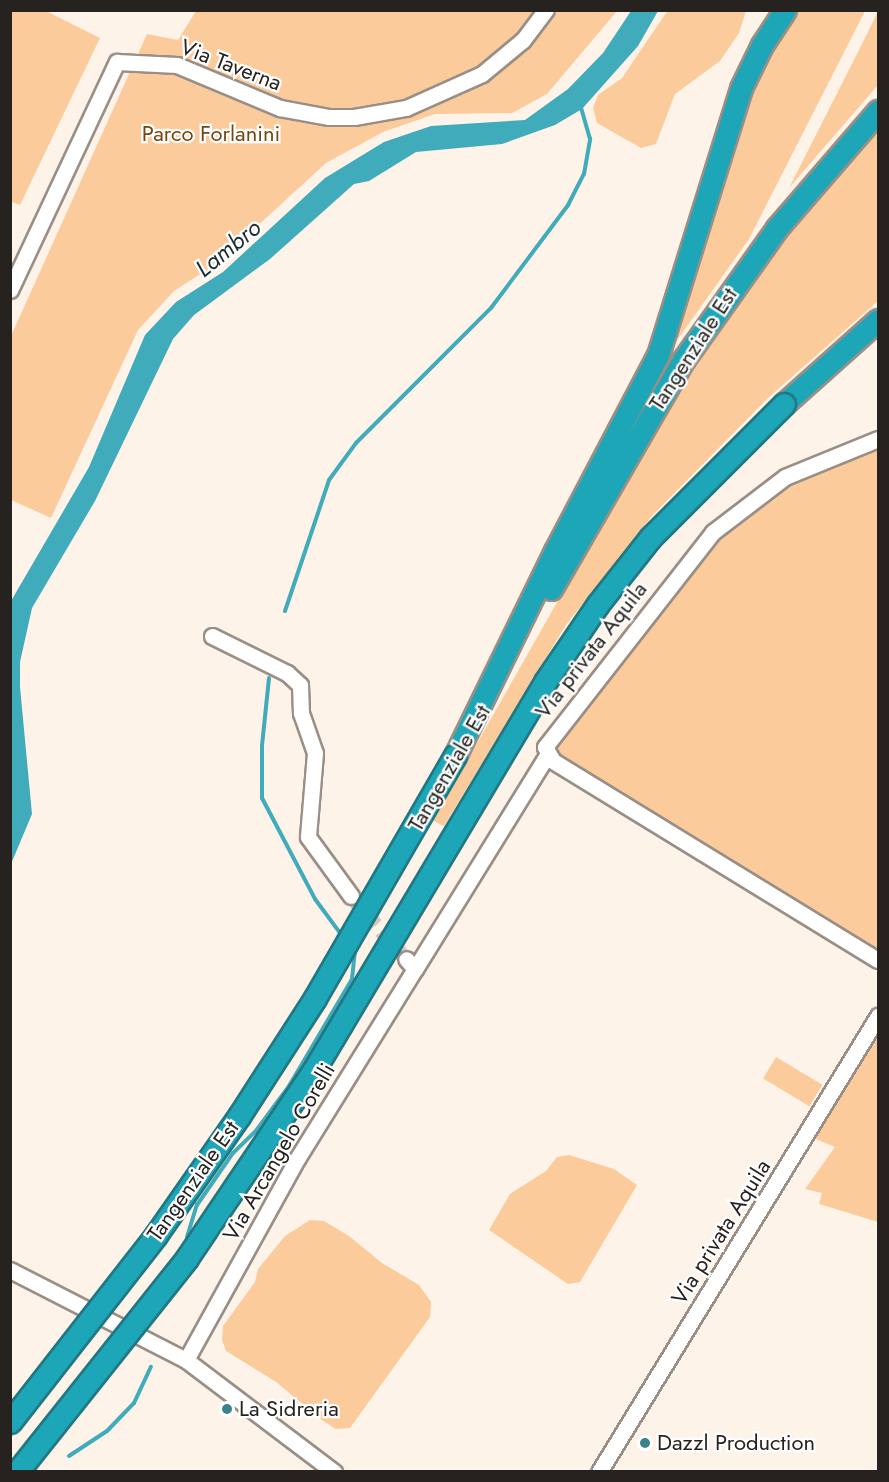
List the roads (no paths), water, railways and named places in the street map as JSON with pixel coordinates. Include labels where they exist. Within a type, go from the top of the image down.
[{"type":"highway","points":[[596,492],[658,355],[741,88],[785,10]]},
{"type":"highway","name":"Tangenziale Est","points":[[10,1422],[137,1259],[239,1116],[327,978],[455,756],[596,492],[678,368],[777,228],[879,111]]},
{"type":"highway","name":"Tangenziale Est","points":[[17,1472],[187,1258],[315,1068],[545,681],[598,604],[651,537],[784,404],[871,339],[879,320]]},
{"type":"street","name":"Via Taverna","points":[[10,290],[117,62],[177,65],[280,108],[329,117],[354,117],[406,108],[474,79],[516,46],[546,10]]},
{"type":"street","name":"Via privata Aquila","points":[[879,439],[771,485],[713,532],[548,740],[547,755],[879,960]]},
{"type":"street","points":[[212,636],[287,673],[300,685],[301,713],[315,753],[308,837],[351,896]]},
{"type":"street","name":"Via Arcangelo Corelli","points":[[186,1360],[297,1159],[410,964],[547,755]]},
{"type":"street","name":"Via privata Aquila","points":[[599,1472],[879,1016]]},
{"type":"street","points":[[10,1270],[186,1360],[333,1472]]},
{"type":"water","points":[[631,11],[658,11],[638,46],[582,109],[555,125],[502,144],[416,152],[369,181],[354,184],[270,259],[194,315],[173,339],[95,501],[32,608],[20,662],[20,687],[32,814],[11,864],[11,601],[89,467],[145,335],[176,302],[223,272],[325,178],[384,142],[431,126],[525,120],[568,89],[603,53]]},
{"type":"waterway","points":[[285,611],[329,480],[356,443],[491,308],[568,205],[584,174],[590,139],[581,107]]},
{"type":"waterway","points":[[269,678],[262,746],[262,798],[315,899],[343,937]]},
{"type":"waterway","points":[[187,1237],[197,1205],[233,1153],[255,1132],[289,1086],[352,979],[355,952],[351,948]]},
{"type":"waterway","points":[[69,1456],[107,1431],[134,1403],[151,1367]]},
{"type":"tunnel","points":[[351,896],[406,959]]},
{"type":"place","name":"La Sidreria","points":[[227,1409]]},
{"type":"place","name":"Dazzl Production","points":[[645,1443]]},
{"type":"park label","name":"Parco Forlanini","points":[[211,134]]},
{"type":"water label","name":"Lambro","points":[[228,248]]}]
